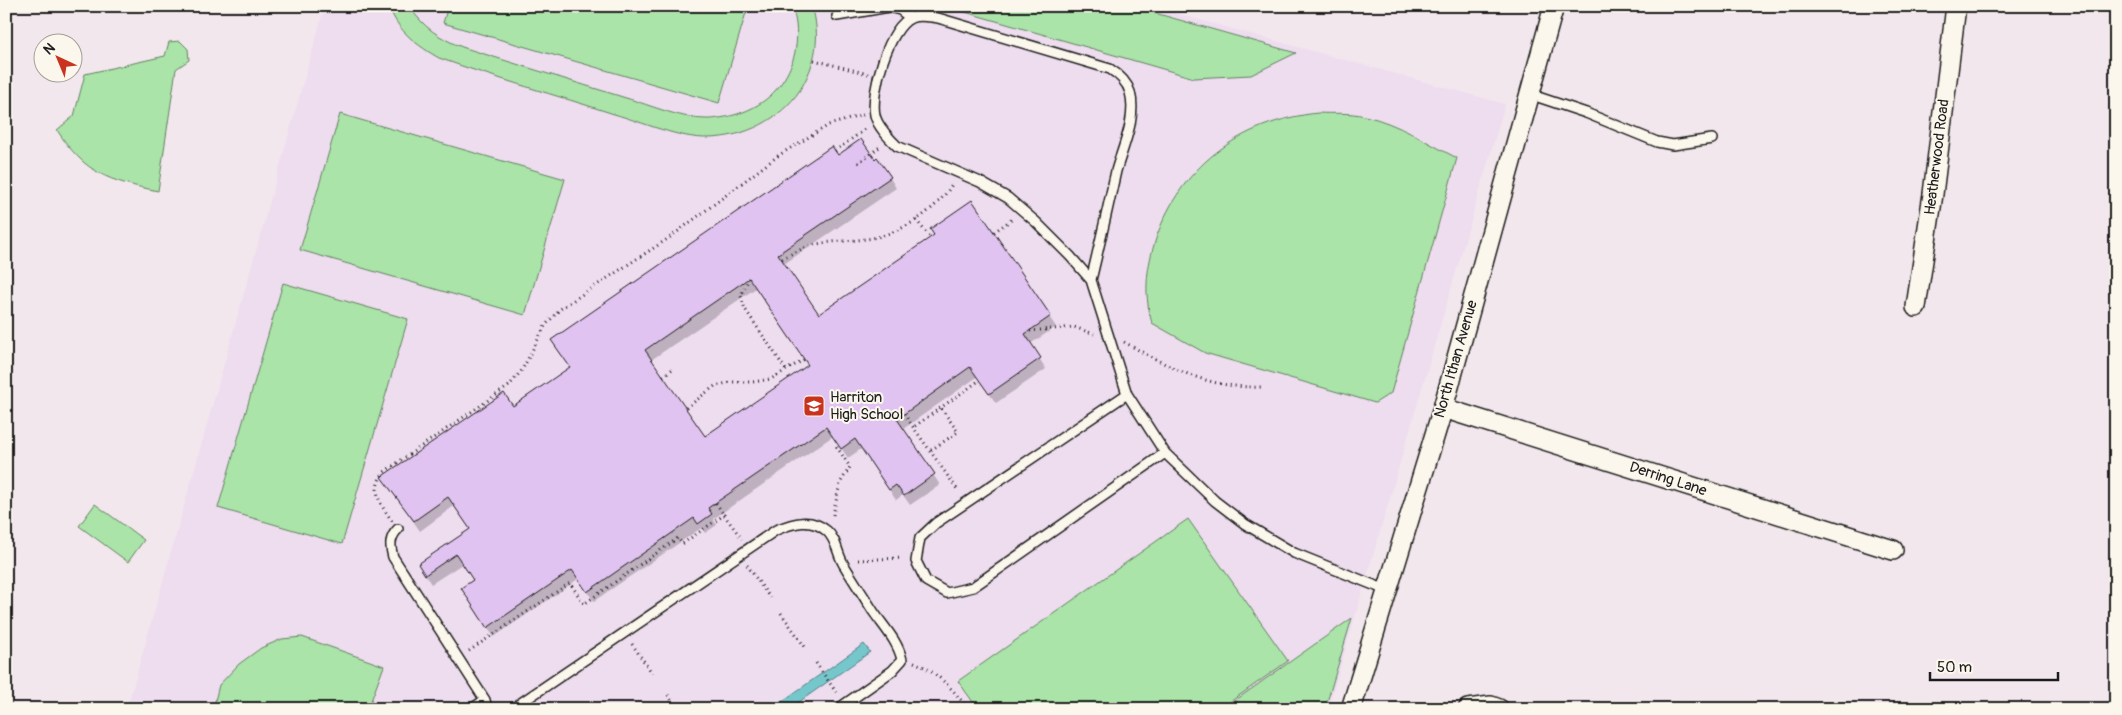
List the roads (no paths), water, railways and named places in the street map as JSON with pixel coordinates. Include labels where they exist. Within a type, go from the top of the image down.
[{"type":"street","name":"North Ithan Avenue","points":[[1351,709],[1443,408],[1554,6]]},
{"type":"street","name":"Heatherwood Road","points":[[1916,307],[1933,194],[1956,6]]},
{"type":"street","name":"Derring Lane","points":[[1443,408],[1893,550]]},
{"type":"street","points":[[1468,709],[1493,708]]},
{"type":"lane","points":[[837,16],[889,7],[900,10],[911,18]]},
{"type":"lane","points":[[1091,280],[1131,118],[1129,90],[1124,81],[1110,69],[938,18],[924,16],[911,18],[892,38],[879,79],[875,116],[888,138],[906,151],[980,182],[1008,198],[1036,222],[1091,280],[1127,394],[1165,454],[1215,501],[1245,524],[1294,553],[1386,590]]},
{"type":"lane","points":[[1529,94],[1586,113],[1657,142],[1673,145],[1712,139]]},
{"type":"lane","points":[[1127,394],[936,524],[920,538],[916,561],[926,581],[947,593],[973,588],[1165,454]]},
{"type":"lane","points":[[512,709],[526,705],[776,530],[792,523],[809,522],[826,530],[836,544],[841,560],[900,649],[902,660],[892,671],[838,709]]},
{"type":"lane","points":[[398,529],[390,543],[392,557],[486,704],[470,709]]},
{"type":"water","points":[[864,644],[870,652],[789,709],[771,709]]},
{"type":"place","name":"Harriton High School","points":[[814,406]]}]
